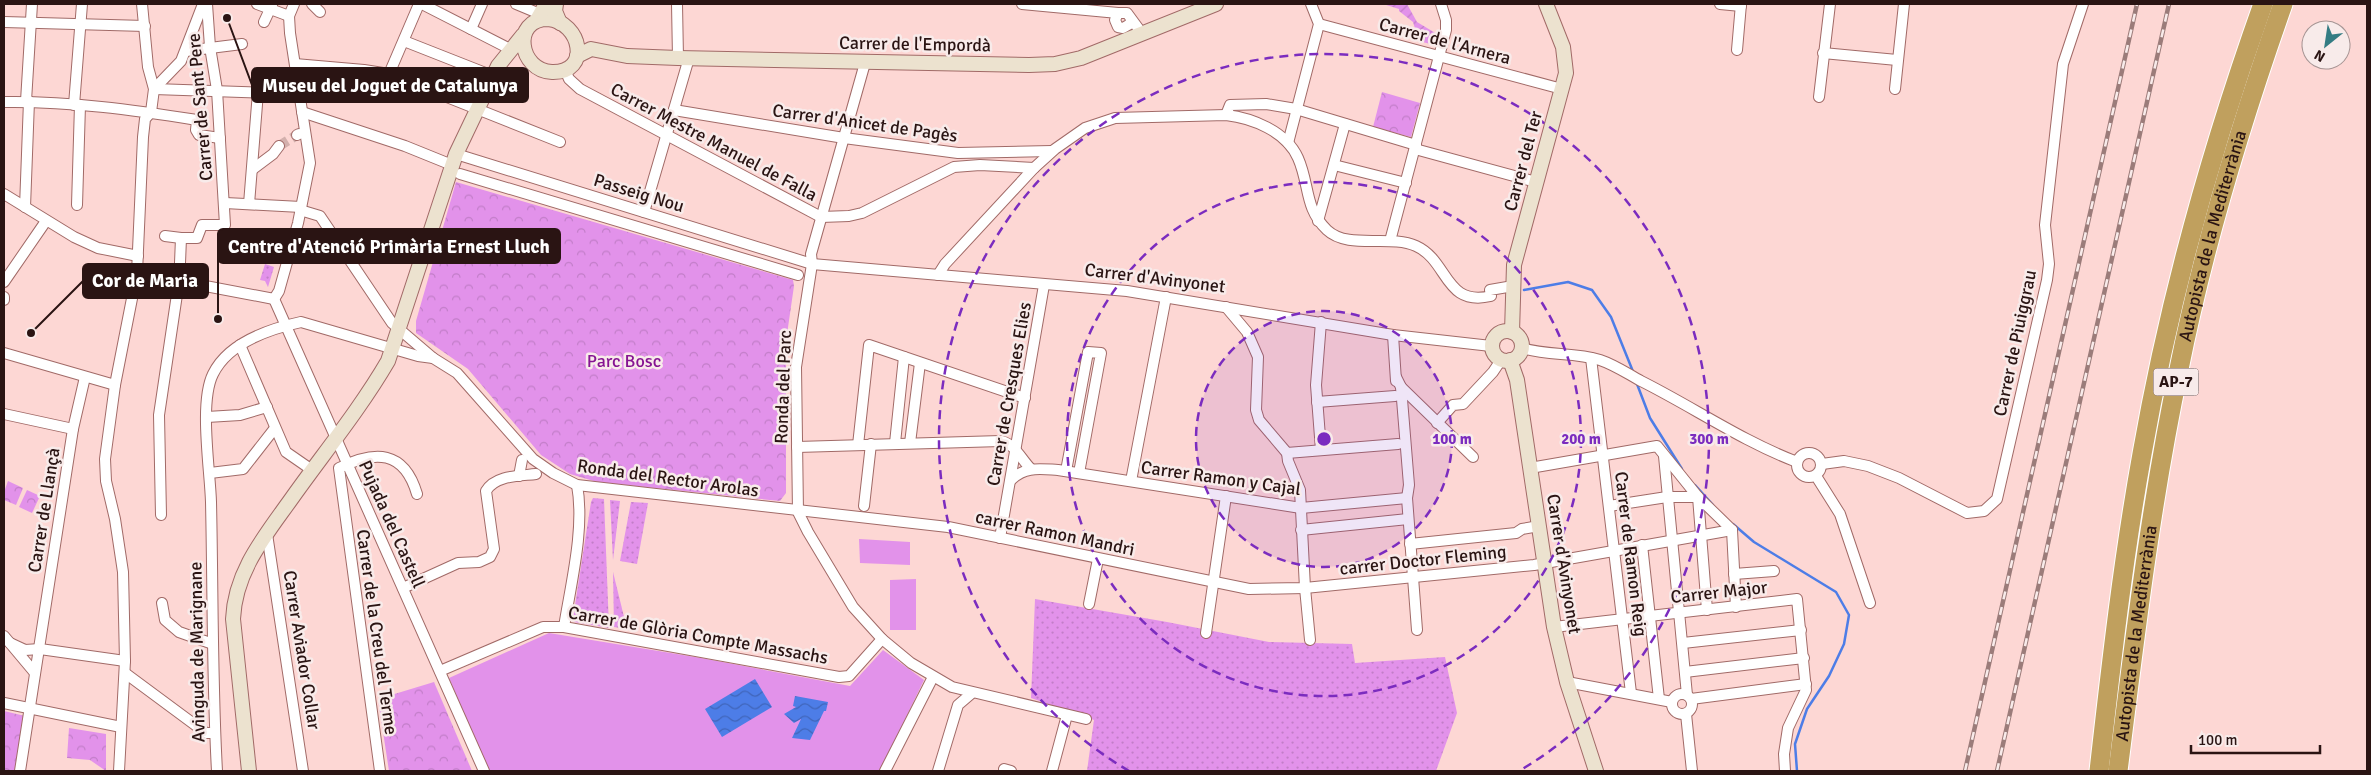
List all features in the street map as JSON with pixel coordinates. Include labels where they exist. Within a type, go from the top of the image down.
[{"type":"highway","name":"Autopista de la Mediterrània","points":[[2099,771],[2127,547],[2142,454],[2160,362],[2199,201],[2239,71],[2263,4]]},
{"type":"highway","name":"Autopista de la Mediterrània","points":[[2118,771],[2146,550],[2179,368],[2217,208],[2255,84],[2283,4]]},
{"type":"main road","points":[[556,4],[555,11],[560,23]]},
{"type":"main road","name":"Carrer de l'Empordà","points":[[603,50],[627,56],[684,58],[1055,64],[1081,58],[1216,4]]},
{"type":"main road","name":"Carrer del Ter","points":[[1512,332],[1514,265],[1566,68],[1565,55],[1546,4]]},
{"type":"main road","points":[[249,771],[234,642],[233,603],[247,565],[266,534],[381,373],[393,349],[456,164],[493,76],[501,62],[541,13],[603,50]]},
{"type":"main road","points":[[571,32],[578,46],[578,56]]},
{"type":"main road","points":[[523,35],[523,49],[529,61]]},
{"type":"main road","points":[[501,62],[514,58],[529,61],[550,72],[565,70],[578,56],[591,49],[603,50]]},
{"type":"main road","points":[[1507,330],[1512,332],[1520,338],[1522,348],[1518,356],[1505,360],[1494,354],[1491,346],[1498,333],[1507,330]]},
{"type":"main road","name":"Carrer d'Avinyonet","points":[[1505,360],[1517,380],[1554,627],[1567,682],[1596,771]]},
{"type":"street","points":[[25,207],[27,101],[32,4]]},
{"type":"street","points":[[77,205],[77,105],[82,4]]},
{"type":"street","points":[[142,4],[148,67],[154,89]]},
{"type":"street","points":[[119,771],[125,673],[123,572],[115,519],[106,481],[104,459],[115,385],[137,273],[140,170],[146,114],[154,89],[181,61],[203,4]]},
{"type":"street","name":"Carrer de Sant Pere","points":[[207,4],[210,47],[217,90],[225,205]]},
{"type":"street","points":[[257,4],[272,6],[289,16]]},
{"type":"street","points":[[294,4],[289,16],[310,162],[300,209],[276,295],[283,311],[301,322]]},
{"type":"street","points":[[312,4],[320,12]]},
{"type":"street","points":[[389,74],[420,4],[510,49]]},
{"type":"street","points":[[471,29],[482,4]]},
{"type":"street","points":[[516,4],[541,13]]},
{"type":"street","points":[[644,212],[674,110],[684,58],[677,4]]},
{"type":"street","points":[[1022,4],[1123,12],[1138,28],[1141,35]]},
{"type":"street","points":[[1288,143],[1319,24],[1311,4]]},
{"type":"street","points":[[1390,241],[1440,58],[1446,30],[1446,20],[1441,4]]},
{"type":"street","points":[[1720,4],[1741,5],[1737,50]]},
{"type":"street","points":[[1819,97],[1830,4]]},
{"type":"street","points":[[1895,89],[1904,4]]},
{"type":"street","name":"Carrer de Piuiggrau","points":[[1822,464],[1844,461],[1874,468],[1899,478],[1967,513],[1984,511],[1996,499],[2048,272],[2045,225],[2063,64],[2083,4]]},
{"type":"street","points":[[264,22],[272,6]]},
{"type":"street","points":[[1121,43],[1115,20],[1123,12]]},
{"type":"street","points":[[4,22],[145,26]]},
{"type":"street","name":"Carrer de l'Arnera","points":[[1319,24],[1440,58],[1562,89]]},
{"type":"street","points":[[404,41],[493,76]]},
{"type":"street","points":[[186,51],[242,44]]},
{"type":"street","points":[[1823,53],[1897,60]]},
{"type":"street","name":"Ronda del Parc","points":[[798,512],[796,367],[812,264],[811,254],[865,62]]},
{"type":"street","points":[[295,64],[389,74],[560,142]]},
{"type":"street","name":"Carrer Mestre Manuel de Falla","points":[[565,70],[569,79],[580,89],[821,217],[849,216],[862,213],[954,167],[980,165],[1034,168]]},
{"type":"street","points":[[154,89],[299,94]]},
{"type":"street","points":[[249,204],[258,92]]},
{"type":"street","points":[[4,102],[27,101],[77,105],[177,116],[197,120],[196,130],[198,135],[220,138]]},
{"type":"street","points":[[1226,115],[1230,105],[1266,104],[1296,109],[1536,182]]},
{"type":"street","name":"Carrer d'Anicet de Pagès","points":[[674,110],[844,138],[958,153],[1052,151]]},
{"type":"street","points":[[302,112],[456,164]]},
{"type":"street","points":[[938,275],[945,264],[1034,168],[1052,151],[1085,128],[1115,118],[1226,115],[1244,117],[1262,124],[1288,143],[1298,158],[1311,209],[1318,220],[1330,232],[1344,238],[1390,241],[1414,245],[1428,253],[1437,262],[1450,285],[1459,294],[1474,298],[1487,297],[1491,296],[1490,290],[1513,286]]},
{"type":"street","points":[[1318,220],[1345,124]]},
{"type":"street","points":[[253,169],[273,154],[279,146]]},
{"type":"street","name":"Passeig Nou","points":[[456,164],[644,212],[812,264]]},
{"type":"street","name":"Passeig Nou","points":[[456,164],[798,275]]},
{"type":"street","points":[[1334,165],[1406,184]]},
{"type":"street","points":[[4,194],[46,221],[98,248],[138,256]]},
{"type":"street","name":"Ronda del Rector Arolas","points":[[225,205],[249,204],[300,209],[320,216],[357,275],[399,331],[433,358],[457,373],[534,459],[553,473],[577,485],[798,512]]},
{"type":"street","points":[[165,236],[197,238],[202,224],[225,225],[225,205]]},
{"type":"street","points":[[4,282],[46,221]]},
{"type":"street","points":[[180,263],[181,238]]},
{"type":"street","name":"Carrer d'Avinyonet","points":[[812,264],[1127,291],[1393,335],[1491,346]]},
{"type":"street","points":[[137,273],[276,295]]},
{"type":"street","points":[[161,515],[159,415],[179,281]]},
{"type":"street","name":"Carrer de Cresques Elies","points":[[1000,538],[1044,285]]},
{"type":"street","name":"Pujada del Castell","points":[[276,295],[286,326],[336,437],[344,466],[403,588],[484,771]]},
{"type":"street","points":[[1130,481],[1166,297]]},
{"type":"street","points":[[1226,306],[1247,332],[1258,357],[1256,410],[1259,420],[1287,453],[1288,461],[1300,490],[1301,530],[1310,640]]},
{"type":"street","name":"Ronda del Rector Arolas","points":[[301,322],[393,349],[433,358]]},
{"type":"street","name":"Avinguda de Marignane","points":[[216,771],[210,473],[207,417],[208,389],[212,375],[226,354],[240,345],[286,326],[301,322]]},
{"type":"street","points":[[1321,322],[1317,402],[1321,450]]},
{"type":"street","points":[[1393,335],[1409,485],[1407,498],[1408,520],[1417,630]]},
{"type":"street","points":[[393,349],[400,344],[414,343]]},
{"type":"street","points":[[240,345],[286,452],[312,470]]},
{"type":"street","points":[[858,444],[869,345],[1025,398]]},
{"type":"street","points":[[1522,348],[1541,354],[1600,360],[1764,448],[1797,462]]},
{"type":"street","points":[[1066,472],[1088,352],[1101,353],[1079,473]]},
{"type":"street","points":[[4,353],[115,385]]},
{"type":"street","points":[[895,443],[904,357]]},
{"type":"street","name":"Carrer de Ramon Reig","points":[[1591,358],[1631,693]]},
{"type":"street","points":[[1436,423],[1453,405],[1463,404],[1505,360]]},
{"type":"street","points":[[910,443],[920,363]]},
{"type":"street","name":"Carrer de Llançà","points":[[20,771],[73,429],[85,377]]},
{"type":"street","points":[[1317,402],[1398,392],[1436,423],[1472,457]]},
{"type":"street","points":[[1398,392],[1398,444],[1403,489],[1407,498]]},
{"type":"street","points":[[207,417],[240,415],[267,408]]},
{"type":"street","points":[[4,414],[73,429]]},
{"type":"street","points":[[210,473],[243,469],[275,428]]},
{"type":"street","points":[[797,447],[895,443],[1008,442],[1031,469],[1018,473],[1011,480]]},
{"type":"street","points":[[864,506],[871,444]]},
{"type":"street","points":[[1287,453],[1398,444]]},
{"type":"street","points":[[1530,468],[1657,446],[1698,497],[1732,530],[1736,606]]},
{"type":"street","points":[[1808,452],[1819,457],[1822,464],[1816,476],[1808,477],[1802,475],[1797,469],[1797,462],[1801,455],[1808,452]]},
{"type":"street","points":[[344,466],[362,457],[373,455],[396,462],[410,477],[417,494]]},
{"type":"street","points":[[1664,456],[1685,672],[1689,697],[1693,705],[1691,711],[1686,714],[1675,712],[1672,702],[1675,696],[1681,694],[1689,697],[1806,684]]},
{"type":"street","points":[[519,476],[522,460]]},
{"type":"street","name":"Carrer de la Creu del Terme","points":[[344,466],[380,771]]},
{"type":"street","name":"Carrer Ramon y Cajal","points":[[1031,469],[1079,473],[1301,508],[1407,498]]},
{"type":"street","points":[[403,588],[451,566],[479,562],[490,557],[494,549],[486,491],[496,481],[536,474]]},
{"type":"street","points":[[1816,476],[1840,514],[1870,604]]},
{"type":"street","points":[[564,627],[578,531],[580,501],[577,485]]},
{"type":"street","points":[[1206,633],[1226,496]]},
{"type":"street","points":[[1609,506],[1668,497],[1698,497]]},
{"type":"street","points":[[1698,497],[1707,610]]},
{"type":"street","points":[[798,512],[853,607],[882,639],[932,677],[952,687],[972,693],[1086,719]]},
{"type":"street","name":"carrer Ramon Mandri","points":[[798,512],[911,522],[1000,538],[1249,589],[1305,588]]},
{"type":"street","points":[[1301,530],[1408,520]]},
{"type":"street","points":[[1410,544],[1516,533],[1522,529],[1538,526]]},
{"type":"street","name":"carrer Doctor Fleming","points":[[1305,588],[1545,563],[1614,549],[1732,530]]},
{"type":"street","name":"Carrer Aviador Collar","points":[[266,534],[304,771]]},
{"type":"street","points":[[1642,545],[1659,699]]},
{"type":"street","points":[[1089,604],[1098,559]]},
{"type":"street","points":[[1734,574],[1774,571]]},
{"type":"street","name":"Carrer Major","points":[[1554,627],[1797,599],[1801,630]]},
{"type":"street","points":[[162,603],[165,620],[179,632],[213,644]]},
{"type":"street","name":"Carrer de Glòria Compte Massachs","points":[[440,670],[543,627],[564,627],[839,677],[849,676],[882,639]]},
{"type":"street","points":[[1683,643],[1801,630],[1806,684],[1803,699],[1792,717],[1788,728],[1784,754],[1785,771]]},
{"type":"street","points":[[7,639],[25,650],[40,649],[125,661]]},
{"type":"street","points":[[7,639],[35,674]]},
{"type":"street","points":[[1685,672],[1804,658]]},
{"type":"street","points":[[125,673],[206,733],[215,733]]},
{"type":"street","points":[[885,771],[932,677]]},
{"type":"street","points":[[1567,682],[1672,702]]},
{"type":"street","points":[[952,687],[958,705]]},
{"type":"street","points":[[938,771],[958,705],[972,693]]},
{"type":"street","points":[[4,703],[121,727]]},
{"type":"street","points":[[1052,771],[1067,714]]},
{"type":"street","points":[[1686,714],[1692,771]]},
{"type":"green space","points":[[1383,4],[1407,4],[1417,22],[1437,34],[1434,45],[1419,41],[1413,22],[1399,9]]},
{"type":"green space","points":[[1382,92],[1420,103],[1411,137],[1373,127]]},
{"type":"green space","name":"Parc Bosc","points":[[456,182],[793,280],[794,286],[786,341],[786,493],[780,501],[597,482],[570,474],[541,455],[468,369],[416,333],[416,321]]},
{"type":"green space","points":[[265,264],[274,267],[268,287],[265,281],[260,280]]},
{"type":"green space","points":[[8,481],[23,488],[16,505],[4,500],[4,492]]},
{"type":"green space","points":[[27,490],[40,496],[32,513],[19,507]]},
{"type":"green space","points":[[593,498],[604,499],[609,628],[574,622],[573,618]]},
{"type":"green space","points":[[610,500],[620,501],[613,560]]},
{"type":"green space","points":[[631,502],[648,503],[637,564],[620,561]]},
{"type":"green space","points":[[859,539],[910,542],[910,565],[860,563]]},
{"type":"green space","points":[[613,572],[627,629],[614,627]]},
{"type":"green space","points":[[916,579],[916,630],[890,630],[890,580]]},
{"type":"green space","points":[[1035,599],[1269,642],[1352,644],[1355,663],[1445,657],[1457,713],[1436,771],[1087,771],[1094,720],[1031,698]]},
{"type":"green space","points":[[549,633],[701,658],[850,686],[883,650],[924,680],[880,771],[488,771],[449,678]]},
{"type":"green space","points":[[434,682],[472,771],[389,771],[378,699]]},
{"type":"green space","points":[[4,711],[25,716],[16,771],[4,771]]},
{"type":"green space","points":[[69,728],[106,734],[106,771],[90,760],[67,758]]},
{"type":"water","points":[[755,679],[772,707],[722,737],[705,709]]},
{"type":"water","points":[[795,696],[828,702],[826,711],[824,711],[810,740],[792,738],[801,719],[794,723],[784,714],[796,707],[793,706]]},
{"type":"waterway","points":[[1524,290],[1568,282],[1592,290],[1611,317],[1634,374]]},
{"type":"waterway","points":[[1637,384],[1650,418],[1682,469]]},
{"type":"waterway","points":[[1695,485],[1713,505]]},
{"type":"waterway","points":[[1733,524],[1754,542],[1836,592],[1849,615],[1844,644],[1829,676],[1807,709],[1795,744],[1797,771]]},
{"type":"tunnel","points":[[279,146],[297,135]]},
{"type":"railway","points":[[1965,771],[2137,4]]},
{"type":"railway","points":[[1997,771],[2169,4]]},
{"type":"place","name":"Museu del Joguet de Catalunya","points":[[227,18]]},
{"type":"place","name":"Centre d'Atenció Primària Ernest Lluch","points":[[218,319]]},
{"type":"place","name":"Cor de Maria","points":[[31,333]]}]
